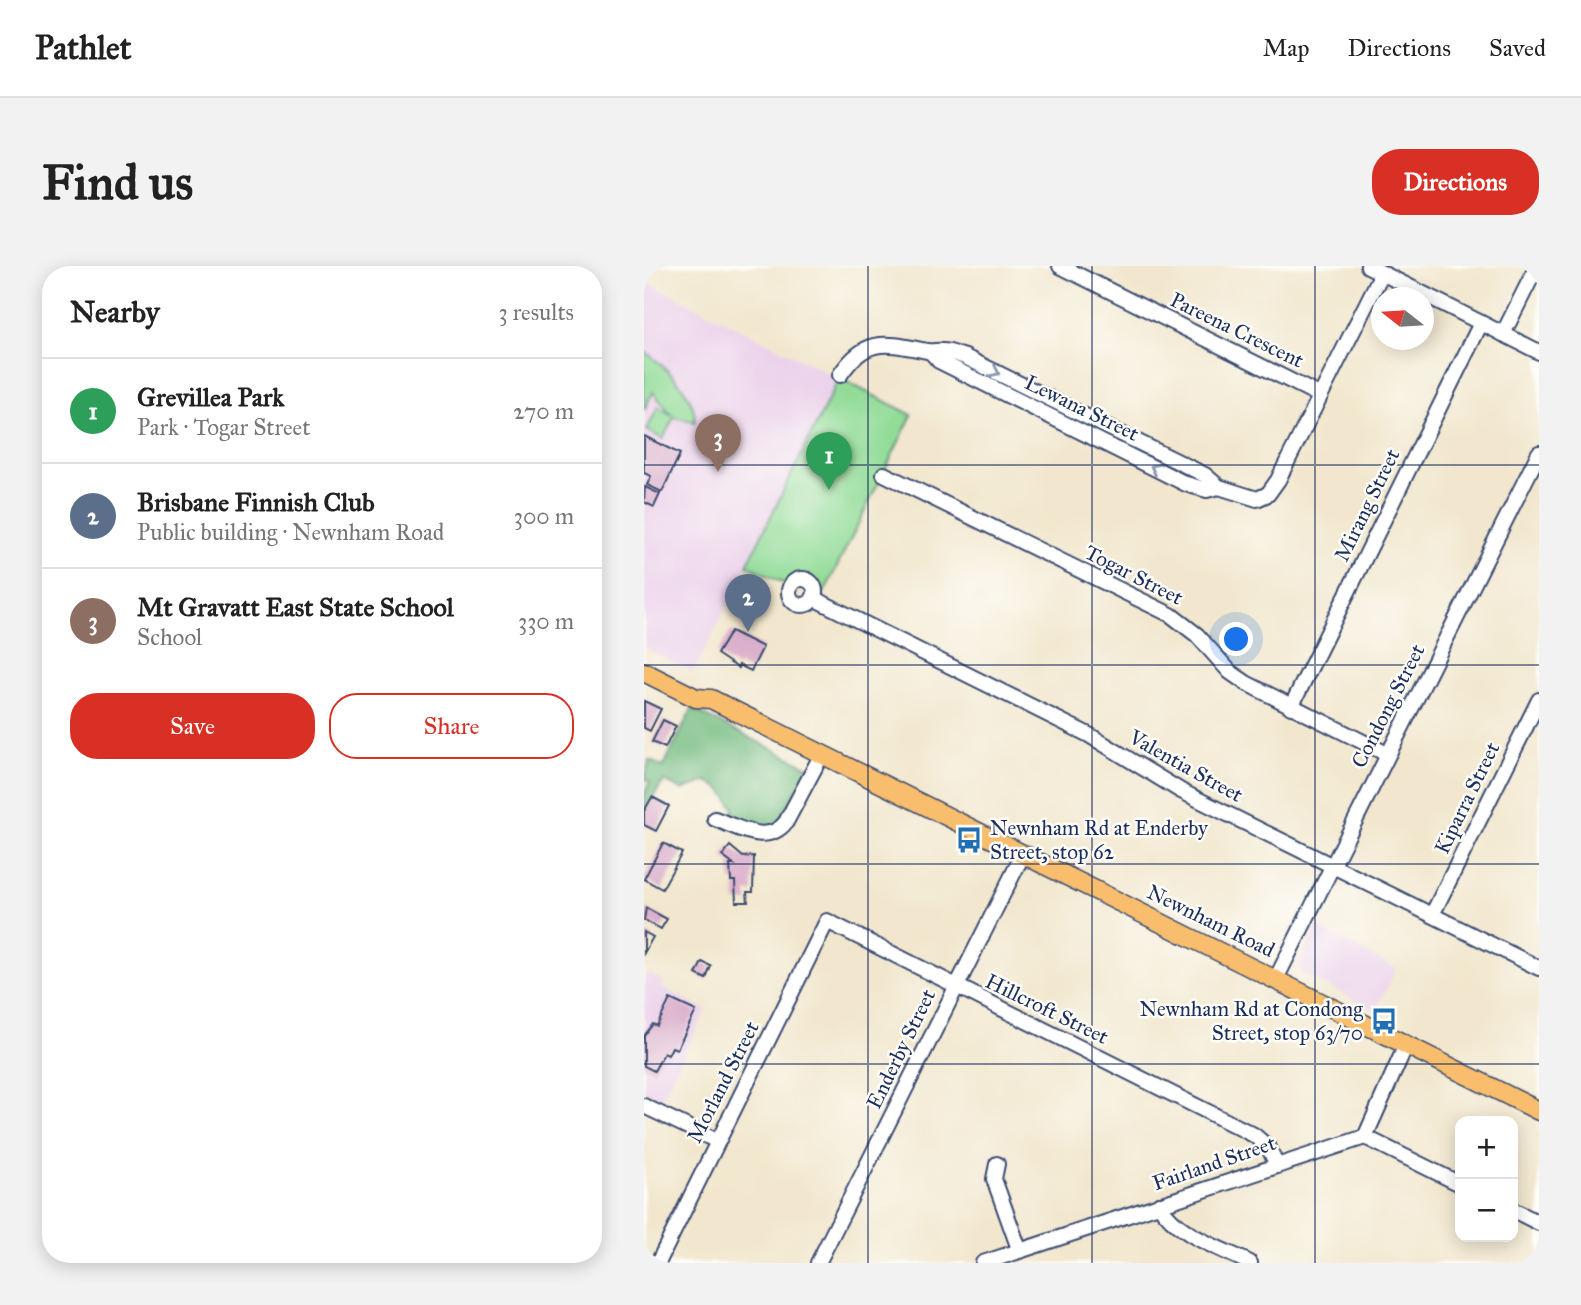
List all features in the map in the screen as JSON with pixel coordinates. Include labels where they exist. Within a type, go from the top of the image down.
[{"type":"main road","name":"Newnham Road","points":[[644,659],[701,687],[711,699]]},
{"type":"main road","name":"Newnham Road","points":[[644,672],[696,698],[711,699],[1539,1111]]},
{"type":"street","name":"Pareena Crescent","points":[[1060,266],[1319,395]]},
{"type":"street","points":[[1368,266],[1539,352]]},
{"type":"street","points":[[1503,334],[1537,266]]},
{"type":"street","name":"Lewana Street","points":[[840,375],[854,357],[880,343],[897,343],[931,352],[939,361],[1186,484],[1207,490],[1219,488],[1257,499],[1268,494],[1382,273]]},
{"type":"street","name":"Mirang Street","points":[[1291,707],[1480,323]]},
{"type":"street","name":"Condong Street","points":[[1276,979],[1539,453]]},
{"type":"street","name":"Togar Street","points":[[884,474],[1171,615],[1198,635],[1230,672],[1291,707],[1387,754]]},
{"type":"street","name":"Valentia Street","points":[[814,598],[1089,735],[1181,792],[1432,915],[1537,963]]},
{"type":"street","name":"Kiparra Street","points":[[1432,915],[1539,700]]},
{"type":"street","points":[[715,819],[761,835],[777,831],[786,822],[822,754]]},
{"type":"street","name":"Enderby Street","points":[[818,1263],[1023,854]]},
{"type":"street","name":"Hillcroft Street","points":[[827,921],[1254,1135],[1269,1148],[1276,1164]]},
{"type":"street","name":"Morland Street","points":[[658,1263],[827,921]]},
{"type":"street","points":[[1406,1045],[1365,1137],[1455,1182]]},
{"type":"street","points":[[644,1105],[717,1141]]},
{"type":"street","name":"Fairland Street","points":[[983,1263],[1276,1164],[1365,1137]]},
{"type":"street","points":[[997,1164],[994,1179],[1019,1249]]},
{"type":"street","points":[[1159,1204],[1168,1219],[1180,1228],[1250,1263]]},
{"type":"street","points":[[1518,1212],[1539,1223]]},
{"type":"shaded area","points":[[644,281],[839,378],[694,672],[644,648]]},
{"type":"shaded area","points":[[1317,927],[1396,969],[1376,1011],[1302,973],[1299,965]]},
{"type":"shaded area","points":[[647,973],[664,981],[661,987],[706,1010],[661,1100],[644,1092],[644,979]]},
{"type":"green space","points":[[644,351],[678,382],[691,401],[694,412],[695,422],[674,417],[663,439],[647,430],[658,407],[672,415],[653,392],[644,410]]},
{"type":"green space","points":[[839,378],[912,415],[824,593],[810,575],[796,574],[785,584],[747,565]]},
{"type":"green space","points":[[692,709],[809,767],[778,823],[761,829],[722,816],[722,812],[732,814],[734,808],[722,790],[707,781],[682,790],[664,781],[644,811],[644,794],[650,782],[645,779],[649,760],[663,767]]},
{"type":"building","points":[[644,436],[680,454],[662,492],[647,485],[651,476],[644,473]]},
{"type":"building","points":[[645,487],[660,494],[654,507],[644,502]]},
{"type":"building","points":[[731,631],[763,647],[751,671],[739,665],[738,668],[717,654]]},
{"type":"building","points":[[644,701],[661,709],[650,731],[644,728]]},
{"type":"building","points":[[663,720],[676,726],[665,748],[652,742]]},
{"type":"building","points":[[652,797],[669,806],[656,831],[644,825],[644,811]]},
{"type":"building","points":[[663,843],[682,853],[662,889],[644,879]]},
{"type":"building","points":[[730,846],[743,857],[754,856],[753,892],[747,892],[748,902],[736,902],[735,881],[731,881],[730,865],[734,865],[722,856]]},
{"type":"building","points":[[646,908],[667,919],[661,929],[644,920]]},
{"type":"building","points":[[644,932],[653,937],[644,953]]},
{"type":"building","points":[[702,962],[711,966],[706,979],[696,974]]},
{"type":"building","points":[[670,999],[696,1011],[677,1049],[672,1047],[668,1055],[664,1053],[654,1071],[644,1066],[644,1036],[653,1024],[657,1026]]},
{"type":"place","name":"Mt Gravatt East State School","points":[[718,472]]},
{"type":"place","name":"Grevillea Park","points":[[829,490]]},
{"type":"place","name":"Brisbane Finnish Club","points":[[748,632]]},
{"type":"place","name":"Newnham Rd at Enderby Street, stop 62","points":[[969,840]]},
{"type":"place","name":"Newnham Rd at Condong Street, stop 63/70","points":[[1384,1021]]}]
